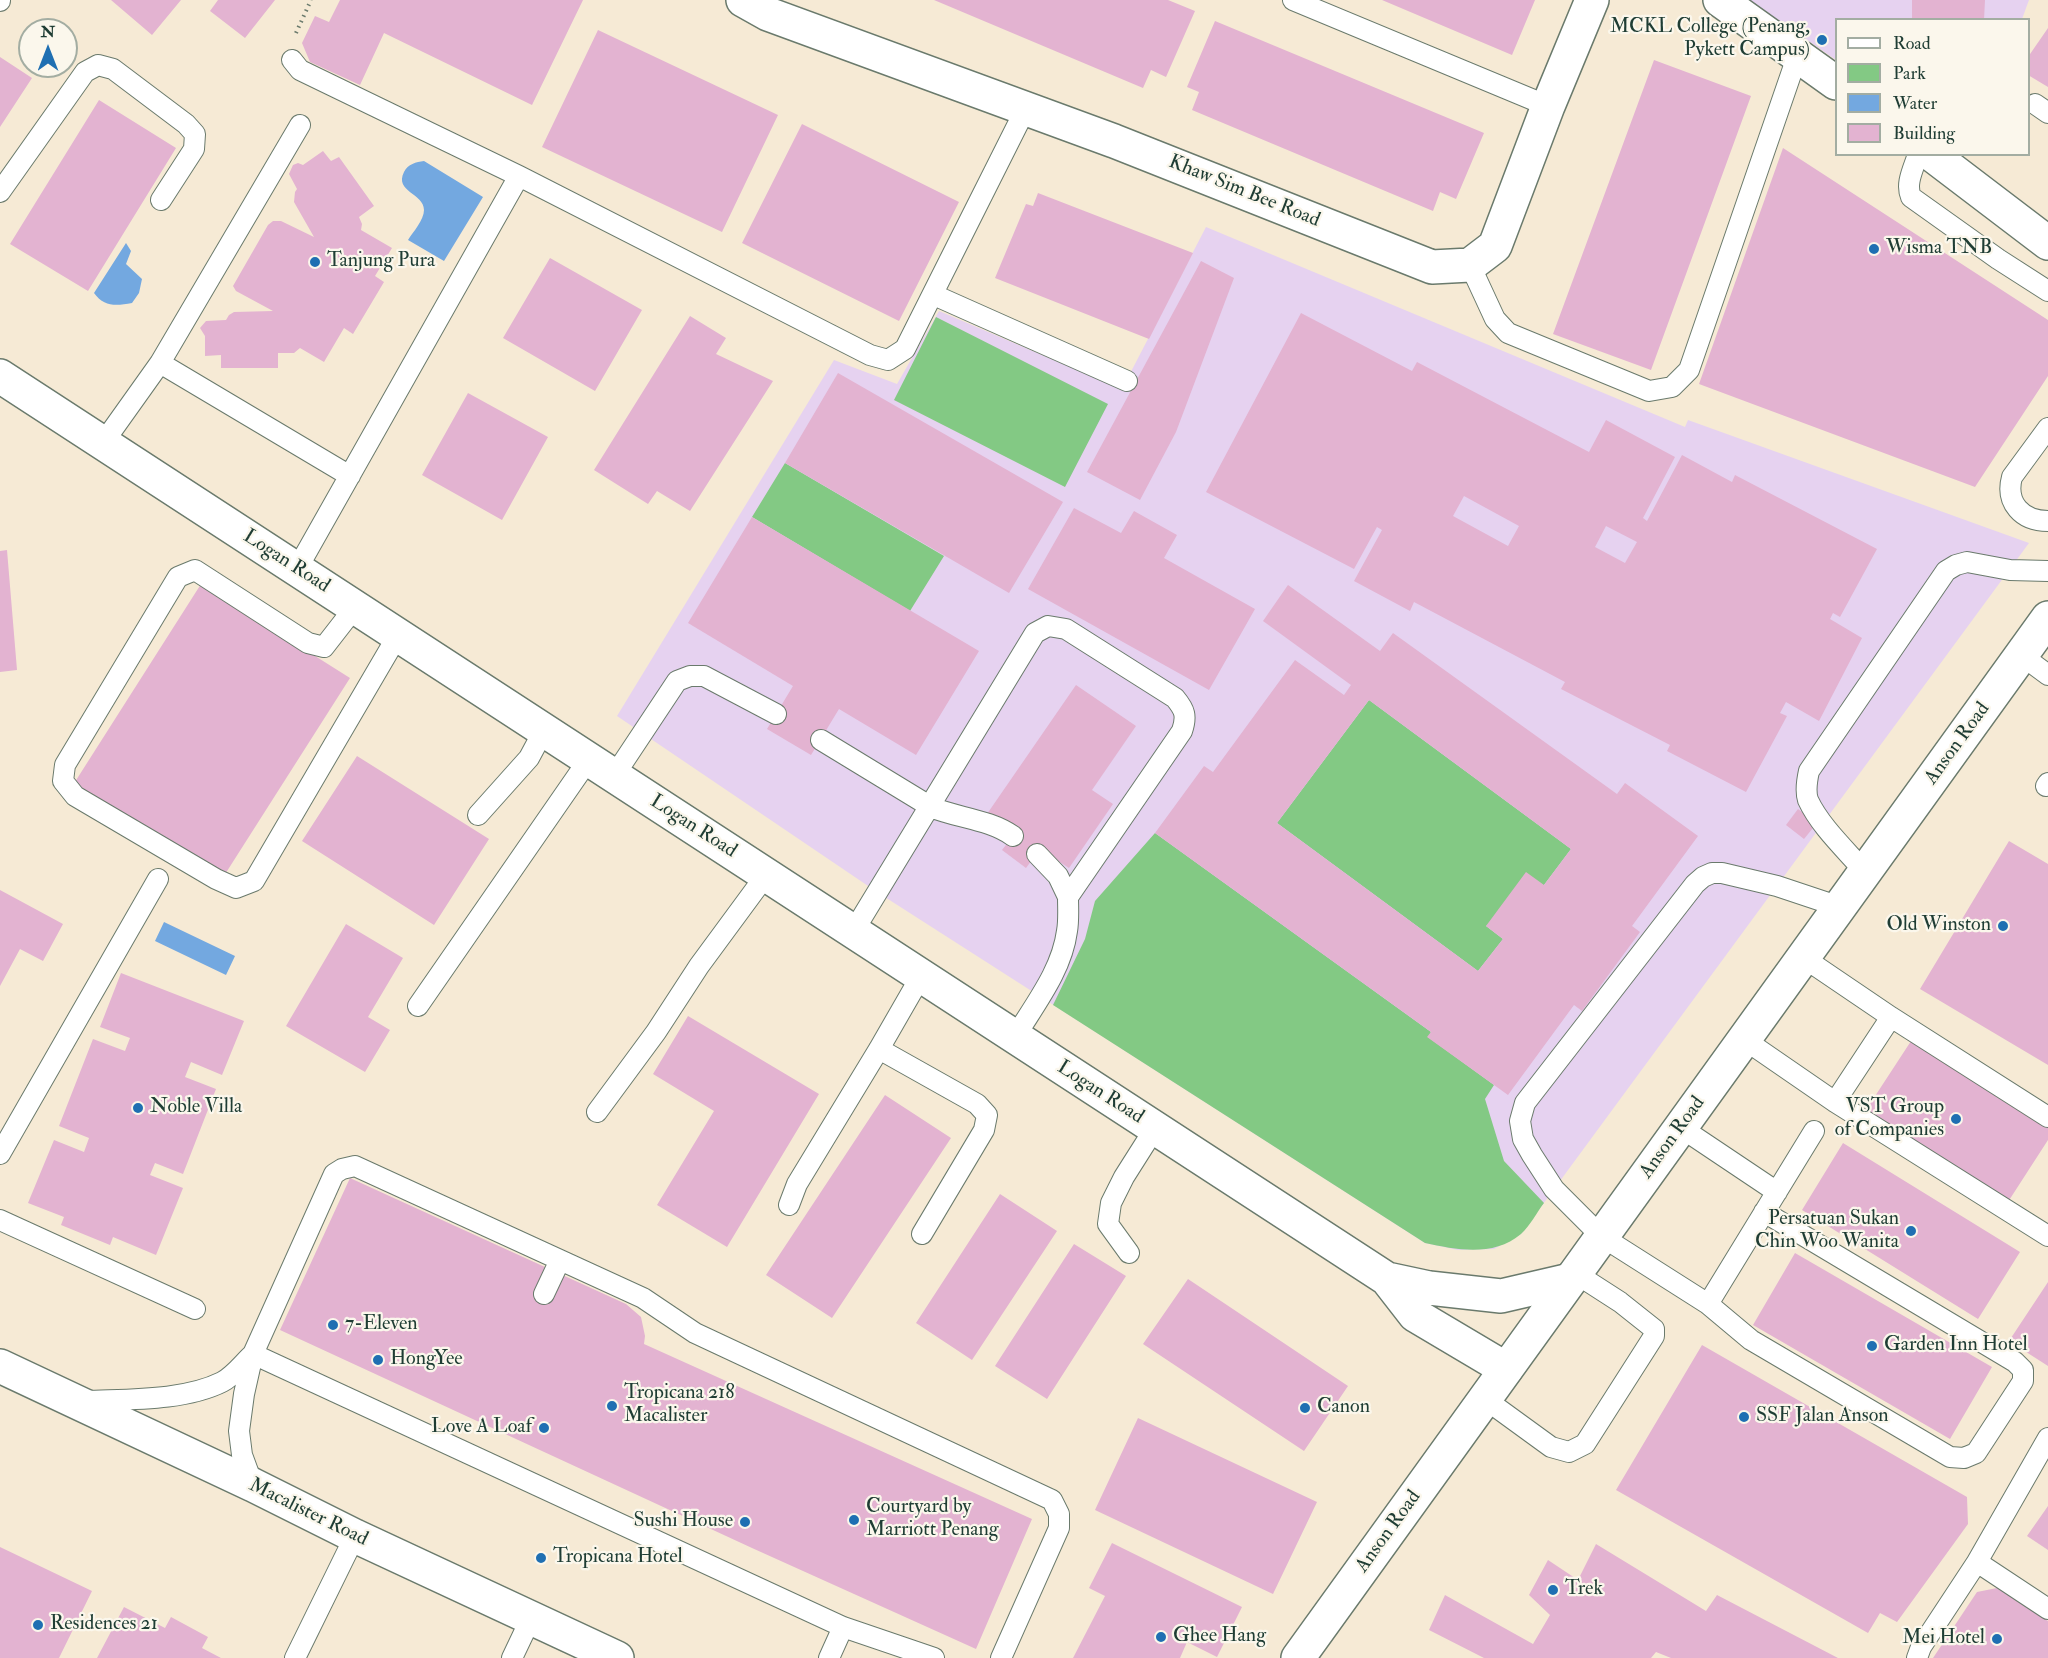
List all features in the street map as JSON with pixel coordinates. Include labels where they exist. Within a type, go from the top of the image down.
[{"type":"street","name":"Khaw Sim Bee Road","points":[[743,0],[768,14],[1114,141],[1432,267],[1470,265]]},
{"type":"street","points":[[1470,265],[1495,246],[1548,106],[1592,0]]},
{"type":"street","points":[[1719,0],[1835,82]]},
{"type":"street","points":[[1934,156],[2048,243]]},
{"type":"street","name":"Logan Road","points":[[0,376],[1387,1279],[1429,1288],[1501,1296],[1573,1277]]},
{"type":"street","name":"Anson Road","points":[[1298,1658],[2048,618]]},
{"type":"street","name":"Logan Road","points":[[1387,1279],[1394,1291],[1415,1315],[1506,1369]]},
{"type":"street","name":"Macalister Road","points":[[0,1366],[254,1485],[355,1536],[617,1658]]},
{"type":"lane","points":[[1293,0],[1548,106]]},
{"type":"lane","points":[[1470,265],[1495,319],[1508,333],[1649,391],[1672,387],[1689,370],[1798,54]]},
{"type":"lane","points":[[292,60],[300,70],[519,176],[870,356],[888,360],[905,349],[1026,108]]},
{"type":"lane","points":[[0,192],[85,72],[98,65],[113,69],[186,124],[195,134],[194,149],[161,200]]},
{"type":"lane","points":[[103,443],[160,363],[300,124]]},
{"type":"lane","points":[[1917,156],[1908,190],[1911,197],[1998,259],[2048,291]]},
{"type":"lane","points":[[297,569],[519,176]]},
{"type":"lane","points":[[934,294],[1127,381]]},
{"type":"lane","points":[[160,363],[350,476]]},
{"type":"lane","points":[[2040,520],[2014,506],[2009,487],[2012,477],[2048,428]]},
{"type":"lane","points":[[1865,872],[1824,824],[1808,798],[1806,783],[1809,771],[1946,571],[1967,562],[2010,570],[2048,572]]},
{"type":"lane","points":[[354,606],[324,647],[308,643],[195,570],[178,577],[65,765],[63,781],[75,796],[216,879],[236,888],[254,881],[398,635]]},
{"type":"lane","points":[[853,932],[1035,633],[1048,626],[1066,630],[1175,698],[1184,708],[1186,719],[1182,731],[1068,897]]},
{"type":"lane","points":[[2021,655],[2048,675]]},
{"type":"lane","points":[[418,1006],[601,768],[677,681],[690,676],[704,676],[776,714]]},
{"type":"lane","points":[[478,815],[529,758],[544,730]]},
{"type":"lane","points":[[821,740],[931,807],[978,821],[1006,831],[1013,836]]},
{"type":"lane","points":[[1015,1037],[1061,958],[1068,930],[1068,897],[1058,876],[1037,854]]},
{"type":"lane","points":[[1764,1212],[2015,1362],[2023,1370],[2023,1381],[1976,1454],[1964,1458],[1950,1456],[1751,1340],[1708,1304],[1601,1236],[1554,1189],[1523,1139],[1521,1121],[1525,1103],[1702,877],[1712,873],[1722,873],[1777,886],[1840,907]]},
{"type":"lane","points":[[597,1112],[657,1032],[699,966],[766,875]]},
{"type":"lane","points":[[0,1154],[158,879]]},
{"type":"lane","points":[[1804,958],[1891,1017],[2048,1117]]},
{"type":"lane","points":[[789,1205],[797,1184],[921,976]]},
{"type":"lane","points":[[1835,1102],[1891,1017]]},
{"type":"lane","points":[[1744,1040],[1835,1102],[2048,1236]]},
{"type":"lane","points":[[879,1049],[977,1104],[987,1115],[984,1130],[922,1234]]},
{"type":"lane","points":[[1680,1127],[1777,1192]]},
{"type":"lane","points":[[1129,1253],[1108,1224],[1111,1203],[1124,1177],[1155,1128]]},
{"type":"lane","points":[[1708,1304],[1814,1131]]},
{"type":"lane","points":[[254,1485],[242,1455],[239,1431],[253,1354],[334,1174],[342,1169],[355,1166],[643,1298],[695,1333],[1052,1500],[1059,1514],[1059,1528],[1001,1658]]},
{"type":"lane","points":[[0,1220],[195,1309]]},
{"type":"lane","points":[[544,1294],[560,1260]]},
{"type":"lane","points":[[1485,1399],[1551,1447],[1569,1452],[1585,1444],[1654,1336],[1654,1329],[1620,1302],[1573,1277]]},
{"type":"lane","points":[[71,1401],[186,1394],[225,1381],[253,1354]]},
{"type":"lane","points":[[253,1354],[843,1627],[934,1658]]},
{"type":"lane","points":[[1917,1658],[1921,1647],[1977,1562],[2048,1438]]},
{"type":"lane","points":[[295,1658],[355,1536]]},
{"type":"lane","points":[[1977,1562],[2048,1609]]},
{"type":"lane","points":[[512,1658],[531,1618]]},
{"type":"lane","points":[[829,1658],[843,1627]]},
{"type":"shaded area","name":"MCKL College (Penang, Pykett Campus)","points":[[1749,0],[2029,0],[2022,18],[1835,18],[1835,59]]},
{"type":"shaded area","points":[[1206,227],[1685,427],[1688,420],[2029,543],[1521,1234],[1494,1249],[1458,1250],[1425,1243],[877,892],[617,716],[834,360],[897,384],[939,311],[1122,389]]},
{"type":"green space","points":[[936,317],[1108,404],[1065,487],[894,400]]},
{"type":"green space","points":[[785,463],[944,556],[910,611],[752,517]]},
{"type":"green space","points":[[1369,700],[1571,849],[1544,885],[1486,926],[1503,939],[1478,971],[1277,823]]},
{"type":"green space","points":[[1155,833],[1431,1032],[1428,1037],[1494,1085],[1485,1099],[1504,1161],[1544,1203],[1521,1234],[1499,1246],[1487,1249],[1450,1248],[1425,1243],[1053,1005],[1085,939],[1095,901]]},
{"type":"water","points":[[424,161],[483,197],[444,261],[408,240],[420,222],[424,210],[423,204],[406,188],[402,179],[408,167]]},
{"type":"water","points":[[126,243],[131,251],[126,264],[142,279],[139,293],[132,303],[116,305],[106,303],[94,293]]},
{"type":"water","points":[[164,922],[235,956],[226,975],[155,941]]},
{"type":"building","points":[[111,0],[181,0],[152,35]]},
{"type":"building","points":[[218,0],[275,0],[245,38],[210,11]]},
{"type":"building","points":[[340,0],[583,0],[532,105],[384,33],[360,85],[310,62],[302,43],[315,16],[329,22]]},
{"type":"building","points":[[934,0],[1168,0],[1195,11],[1166,77],[1151,70],[1143,88]]},
{"type":"building","points":[[1382,0],[1535,0],[1512,55]]},
{"type":"building","points":[[1912,0],[1985,0],[1984,18],[1912,18]]},
{"type":"building","points":[[1215,21],[1484,133],[1456,199],[1440,192],[1433,211],[1192,110],[1199,92],[1187,87]]},
{"type":"building","points":[[2048,28],[2048,87],[2030,76],[2030,54]]},
{"type":"building","points":[[598,30],[778,115],[722,232],[542,147]]},
{"type":"building","points":[[0,57],[18,69],[18,78],[32,78],[0,127]]},
{"type":"building","points":[[1654,60],[1751,96],[1651,370],[1553,334]]},
{"type":"building","points":[[99,100],[176,148],[88,291],[10,244]]},
{"type":"building","points":[[802,124],[959,202],[899,321],[742,243]]},
{"type":"building","points":[[1783,148],[2048,320],[2048,376],[1975,487],[1699,384]]},
{"type":"building","name":"Tanjung Pura","points":[[323,151],[331,161],[339,157],[374,206],[359,217],[362,224],[361,230],[392,248],[375,276],[384,282],[353,334],[344,328],[324,362],[300,348],[294,353],[278,353],[278,368],[221,368],[221,355],[205,356],[205,336],[200,328],[206,321],[226,320],[234,312],[273,311],[236,291],[233,286],[268,225],[273,221],[281,221],[314,237],[294,202],[297,189],[289,174],[293,165],[298,163],[303,165]]},
{"type":"building","points":[[1038,193],[1193,253],[1149,339],[995,278],[1026,204],[1033,206]]},
{"type":"building","points":[[550,258],[642,310],[595,391],[503,338]]},
{"type":"building","points":[[1201,261],[1234,278],[1176,432],[1140,500],[1087,472]]},
{"type":"building","points":[[1301,313],[1412,371],[1417,362],[1589,452],[1606,420],[1675,457],[1643,518],[1647,521],[1682,455],[1732,482],[1735,475],[1877,549],[1840,617],[1833,613],[1830,619],[1862,638],[1819,721],[1786,702],[1780,713],[1787,716],[1746,792],[1667,751],[1670,745],[1561,689],[1565,682],[1414,602],[1410,611],[1354,581],[1382,530],[1377,527],[1354,569],[1206,492]],"holes":[[[1464,496],[1519,526],[1508,546],[1453,516]],[[1606,526],[1637,542],[1625,563],[1595,547]]]},
{"type":"building","points":[[690,316],[726,338],[716,354],[773,381],[690,511],[657,491],[648,504],[594,470]]},
{"type":"building","points":[[838,373],[1063,502],[1009,593],[785,463]]},
{"type":"building","points":[[468,393],[548,437],[502,520],[422,475]]},
{"type":"building","points":[[1074,508],[1121,533],[1134,511],[1177,535],[1164,558],[1255,609],[1209,690],[1028,589]]},
{"type":"building","points":[[752,517],[979,651],[916,755],[839,709],[811,755],[767,729],[793,686],[688,623]]},
{"type":"building","points":[[7,550],[17,670],[0,672],[0,551]]},
{"type":"building","points":[[201,584],[350,678],[222,879],[73,785]]},
{"type":"building","points":[[1288,585],[1380,651],[1393,633],[1617,794],[1625,783],[1698,836],[1632,926],[1640,932],[1582,1011],[1574,1005],[1508,1095],[1427,1037],[1431,1032],[1155,833],[1204,766],[1213,772],[1295,660],[1344,695],[1351,685],[1263,621]],"holes":[[[1369,700],[1571,849],[1544,885],[1526,872],[1486,926],[1503,939],[1478,971],[1277,823]]]},
{"type":"building","points":[[1076,685],[1136,726],[1092,790],[1113,804],[1069,868],[1040,849],[1026,868],[1002,850],[1013,836],[987,814]]},
{"type":"building","points":[[357,756],[489,839],[434,925],[302,841]]},
{"type":"building","points":[[1798,809],[1817,823],[1804,839],[1786,825]]},
{"type":"building","name":"Old Winston","points":[[2009,841],[2048,864],[2048,1065],[1920,989]]},
{"type":"building","points":[[0,890],[63,924],[43,961],[20,949],[0,986]]},
{"type":"building","points":[[346,924],[403,958],[368,1017],[390,1030],[365,1072],[286,1026]]},
{"type":"building","name":"Noble Villa","points":[[121,973],[244,1021],[222,1075],[191,1062],[185,1077],[216,1089],[183,1174],[155,1163],[150,1175],[183,1188],[156,1255],[113,1237],[110,1245],[61,1225],[64,1217],[28,1203],[54,1140],[84,1152],[89,1138],[59,1126],[93,1039],[125,1051],[130,1038],[100,1027]]},
{"type":"building","points":[[688,1016],[819,1094],[727,1247],[657,1205],[714,1111],[653,1074]]},
{"type":"building","name":"VST Group of Companies","points":[[1913,1038],[2048,1125],[2048,1140],[2006,1205],[1864,1113]]},
{"type":"building","points":[[885,1095],[951,1138],[832,1318],[766,1275]]},
{"type":"building","name":"Persatuan Sukan Chin Woo Wanita","points":[[1843,1143],[2020,1252],[1978,1319],[1802,1210]]},
{"type":"building","name":"Tropicana 218 Macalister","points":[[350,1178],[626,1304],[641,1317],[645,1336],[644,1344],[1032,1519],[976,1649],[280,1330]]},
{"type":"building","points":[[1000,1194],[1057,1231],[972,1360],[916,1323]]},
{"type":"building","points":[[1074,1244],[1126,1276],[1047,1399],[995,1366]]},
{"type":"building","name":"Garden Inn Hotel","points":[[1795,1253],[1992,1367],[1950,1439],[1753,1325]]},
{"type":"building","points":[[1188,1279],[1348,1386],[1304,1451],[1143,1344]]},
{"type":"building","points":[[2048,1282],[2048,1366],[2009,1341]]},
{"type":"building","name":"SSF Jalan Anson","points":[[1702,1345],[1967,1497],[1968,1524],[1897,1622],[1880,1613],[1868,1633],[1616,1490]]},
{"type":"building","points":[[1138,1418],[1317,1502],[1273,1594],[1095,1510]]},
{"type":"building","points":[[2048,1506],[2048,1550],[2027,1536]]},
{"type":"building","points":[[1112,1543],[1242,1607],[1217,1657],[1187,1642],[1180,1658],[1073,1658],[1105,1596],[1089,1588]]},
{"type":"building","points":[[1596,1544],[1706,1611],[1717,1595],[1838,1658],[1671,1658],[1656,1652],[1651,1658],[1484,1658],[1429,1630],[1445,1595],[1533,1644],[1550,1615],[1529,1595],[1548,1560],[1578,1580]]},
{"type":"building","name":"Residences 21","points":[[0,1547],[92,1591],[59,1658],[0,1658]]},
{"type":"building","name":"Mei Hotel","points":[[1997,1588],[2048,1621],[2048,1658],[1933,1658],[1977,1592]]},
{"type":"building","points":[[124,1607],[165,1628],[171,1617],[208,1637],[202,1648],[221,1658],[97,1658]]},
{"type":"place","name":"MCKL College (Penang, Pykett Campus)","points":[[1822,40]]},
{"type":"place","name":"Wisma TNB","points":[[1874,249]]},
{"type":"place","name":"Tanjung Pura","points":[[315,262]]},
{"type":"place","name":"Old Winston","points":[[2003,926]]},
{"type":"place","name":"Noble Villa","points":[[138,1108]]},
{"type":"place","name":"VST Group of Companies","points":[[1956,1119]]},
{"type":"place","name":"Persatuan Sukan Chin Woo Wanita","points":[[1911,1231]]},
{"type":"place","name":"7-Eleven","points":[[333,1325]]},
{"type":"place","name":"Garden Inn Hotel","points":[[1872,1346]]},
{"type":"place","name":"HongYee","points":[[378,1360]]},
{"type":"place","name":"Tropicana 218 Macalister","points":[[612,1406]]},
{"type":"place","name":"Canon","points":[[1305,1408]]},
{"type":"place","name":"SSF Jalan Anson","points":[[1744,1417]]},
{"type":"place","name":"Love A Loaf","points":[[544,1428]]},
{"type":"place","name":"Courtyard by Marriott Penang","points":[[854,1520]]},
{"type":"place","name":"Sushi House","points":[[745,1522]]},
{"type":"place","name":"Tropicana Hotel","points":[[541,1558]]},
{"type":"place","name":"Trek","points":[[1553,1590]]},
{"type":"place","name":"Residences 21","points":[[38,1625]]},
{"type":"place","name":"Ghee Hang","points":[[1161,1637]]},
{"type":"place","name":"Mei Hotel","points":[[1997,1639]]}]
